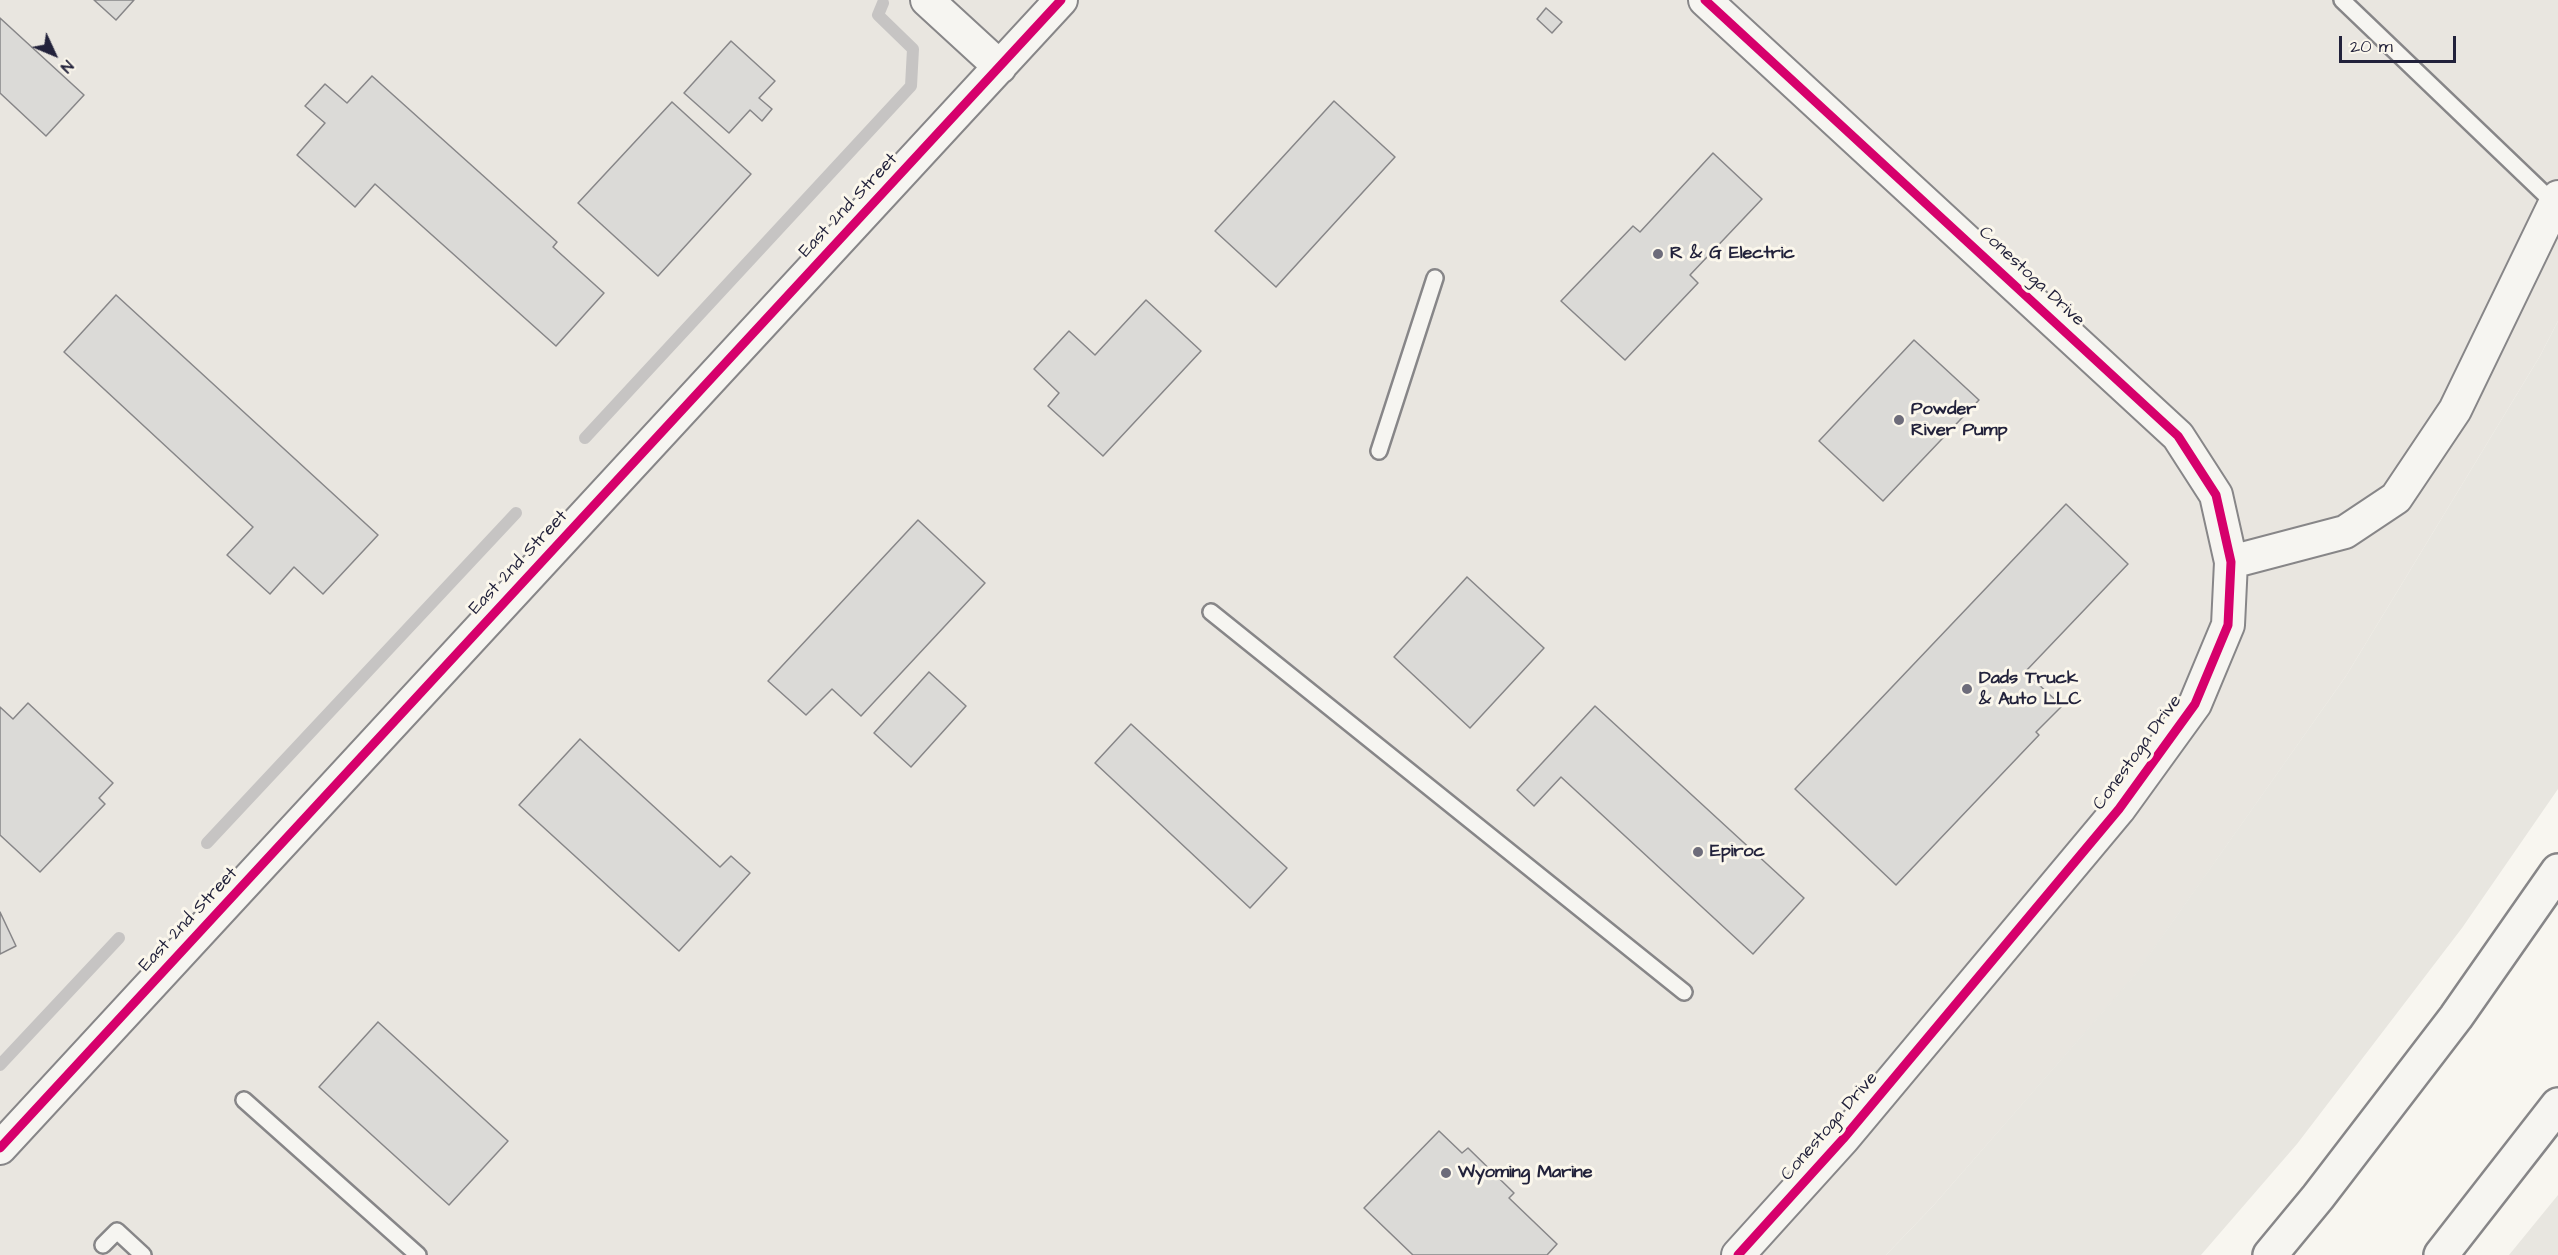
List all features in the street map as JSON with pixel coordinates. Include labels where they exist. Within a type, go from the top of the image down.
[{"type":"highway","points":[[2270,1255],[2318,1197],[2456,1017],[2558,871]]},
{"type":"highway","points":[[2441,1255],[2558,1105]]},
{"type":"street","points":[[927,0],[1000,67]]},
{"type":"street","name":"East 2nd Street","points":[[0,1148],[1062,0]]},
{"type":"street","name":"Conestoga Drive","points":[[1705,0],[2178,436],[2216,495],[2231,562],[2228,625],[2195,704],[2119,809],[1843,1139],[1738,1255]]},
{"type":"street","points":[[2231,562],[2345,532],[2396,498],[2456,410],[2556,200]]},
{"type":"lane","points":[[2342,0],[2556,200]]},
{"type":"lane","points":[[1379,451],[1435,278]]},
{"type":"lane","points":[[1211,612],[1684,992]]},
{"type":"lane","points":[[244,1100],[418,1255]]},
{"type":"lane","points":[[103,1245],[117,1231],[143,1255]]},
{"type":"shaded area","points":[[0,0],[2558,0],[2558,321],[2540,356],[2346,676],[2134,977],[1933,1206],[1886,1255],[0,1255]]},
{"type":"shaded area","points":[[2558,321],[2558,789],[2462,928],[2297,1144],[2201,1255],[1886,1255],[1933,1206],[2134,976],[2346,676],[2540,356]]},
{"type":"shaded area","points":[[2558,1195],[2558,1255],[2509,1255]]},
{"type":"building","points":[[94,0],[134,0],[116,20]]},
{"type":"building","points":[[1546,8],[1562,22],[1552,33],[1537,19]]},
{"type":"building","points":[[0,18],[84,95],[46,136],[0,93]]},
{"type":"building","points":[[731,41],[775,81],[759,98],[772,109],[762,121],[750,110],[729,133],[684,93]]},
{"type":"building","points":[[372,76],[557,242],[553,247],[604,293],[556,346],[375,184],[355,207],[297,155],[325,123],[305,106],[325,84],[347,103]]},
{"type":"building","points":[[1334,101],[1395,157],[1276,287],[1215,231]]},
{"type":"building","points":[[672,102],[751,174],[658,276],[578,203]]},
{"type":"building","name":"R & G Electric","points":[[1713,153],[1762,199],[1690,275],[1698,283],[1625,360],[1561,301],[1633,226],[1640,232]]},
{"type":"building","points":[[116,295],[378,535],[323,594],[294,567],[270,594],[227,555],[253,527],[64,352]]},
{"type":"building","points":[[1146,300],[1201,351],[1103,456],[1048,406],[1059,393],[1034,369],[1069,331],[1095,355]]},
{"type":"building","name":"Powder River Pump","points":[[1914,340],[1979,400],[1883,501],[1819,441]]},
{"type":"building","name":"Dads Truck & Auto LLC","points":[[2066,504],[2128,564],[2025,672],[2062,706],[2036,732],[2039,735],[1896,885],[1795,789]]},
{"type":"building","points":[[918,520],[985,583],[861,716],[832,689],[806,715],[768,681]]},
{"type":"building","points":[[1467,577],[1544,648],[1470,728],[1394,657]]},
{"type":"building","points":[[929,672],[966,706],[911,767],[874,733]]},
{"type":"building","points":[[28,703],[113,783],[99,798],[105,804],[40,872],[0,835],[0,707],[13,719]]},
{"type":"building","name":"Epiroc","points":[[1595,706],[1804,898],[1753,954],[1561,777],[1534,806],[1517,790]]},
{"type":"building","points":[[1131,724],[1287,868],[1250,908],[1095,763]]},
{"type":"building","points":[[580,739],[720,867],[731,856],[750,873],[679,951],[519,805]]},
{"type":"building","points":[[0,912],[16,946],[0,954]]},
{"type":"building","points":[[378,1022],[508,1141],[449,1205],[319,1087]]},
{"type":"building","name":"Wyoming Marine","points":[[1439,1131],[1462,1153],[1468,1148],[1514,1193],[1509,1198],[1557,1244],[1547,1255],[1413,1255],[1364,1208]]},
{"type":"waterway","points":[[585,438],[911,86],[913,49],[878,15],[883,3]]},
{"type":"waterway","points":[[207,843],[516,513]]},
{"type":"waterway","points":[[0,1065],[119,938]]},
{"type":"cycle path","points":[[0,1148],[1061,0]]},
{"type":"cycle path","points":[[1705,0],[2178,436],[2216,495],[2231,562],[2228,625],[2195,704],[2119,809],[1843,1139],[1738,1255]]},
{"type":"place","name":"R & G Electric","points":[[1658,254]]},
{"type":"place","name":"Powder River Pump","points":[[1899,420]]},
{"type":"place","name":"Dads Truck & Auto LLC","points":[[1967,689]]},
{"type":"place","name":"Epiroc","points":[[1698,852]]},
{"type":"place","name":"Wyoming Marine","points":[[1446,1173]]}]
